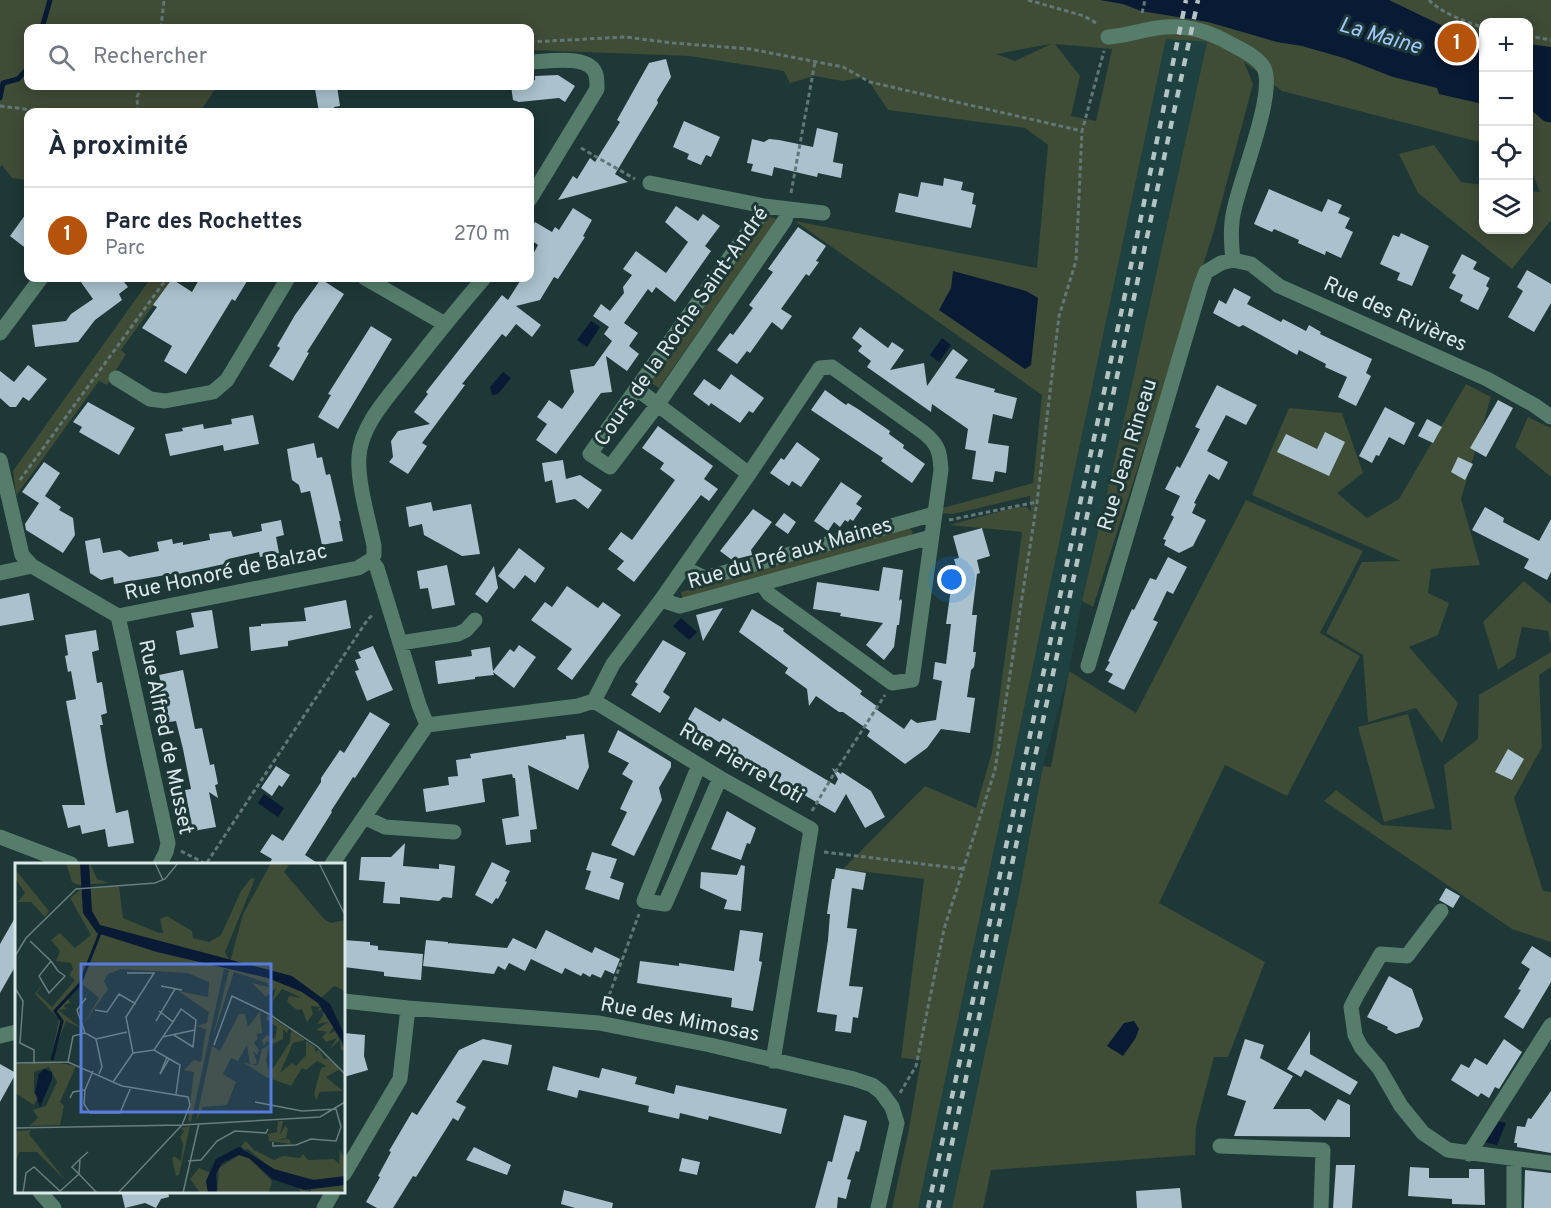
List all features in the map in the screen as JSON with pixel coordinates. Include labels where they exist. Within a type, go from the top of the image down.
[{"type":"street","points":[[1107,38],[1167,27],[1197,29],[1244,51],[1257,60],[1264,69],[1267,88],[1264,107],[1233,211],[1231,243],[1227,261]]},
{"type":"street","points":[[534,62],[574,60],[589,64],[596,73],[597,89],[534,193]]},
{"type":"street","points":[[650,183],[764,206],[823,213]]},
{"type":"street","name":"Cours de la Roche Saint-André","points":[[764,206],[760,215],[590,454],[610,467],[658,404],[785,220],[789,209]]},
{"type":"street","name":"Rue des Rivières","points":[[1227,261],[1251,264],[1279,286],[1487,379],[1551,417]]},
{"type":"street","name":"Rue Jean Rineau","points":[[1088,666],[1201,285],[1206,272],[1227,261]]},
{"type":"street","points":[[0,333],[37,282]]},
{"type":"street","points":[[116,378],[150,399],[165,401],[213,392],[226,380],[286,282]]},
{"type":"street","points":[[372,282],[445,324]]},
{"type":"street","points":[[427,725],[377,568],[371,560],[374,555],[374,546],[359,456],[364,433],[380,408],[481,282]]},
{"type":"street","points":[[333,863],[427,725],[578,706],[594,701],[613,664],[662,600],[820,368],[832,368],[935,441],[940,456],[941,470],[912,680],[892,683],[769,594],[762,584]]},
{"type":"street","points":[[637,389],[749,474]]},
{"type":"street","name":"Rue Honoré de Balzac","points":[[0,460],[22,555],[32,566],[118,616],[358,567],[371,560]]},
{"type":"street","name":"Rue du Pré aux Maines","points":[[684,568],[705,578],[932,525]]},
{"type":"street","name":"Rue du Pré aux Maines","points":[[662,600],[680,606],[762,584],[932,525]]},
{"type":"street","points":[[0,573],[32,566]]},
{"type":"street","name":"Rue Alfred de Musset","points":[[118,616],[168,843],[160,863]]},
{"type":"street","points":[[400,644],[458,634],[466,630],[475,620]]},
{"type":"street","name":"Rue Pierre Loti","points":[[594,701],[720,778],[811,829],[773,1061]]},
{"type":"street","points":[[699,765],[644,901],[665,904],[720,778]]},
{"type":"street","points":[[364,817],[385,827],[454,832]]},
{"type":"street","points":[[0,837],[68,863]]},
{"type":"street","points":[[1440,911],[1407,956],[1381,954],[1352,1007],[1355,1035],[1361,1047],[1379,1068],[1401,1106],[1424,1133],[1448,1150],[1551,1163]]},
{"type":"street","name":"Rue des Mimosas","points":[[345,1001],[599,1023],[710,1045],[854,1079],[872,1085],[881,1092],[892,1107]]},
{"type":"street","points":[[345,1172],[400,1079],[408,1008]]},
{"type":"street","points":[[1469,1154],[1551,1025]]},
{"type":"street","points":[[0,1036],[15,1032]]},
{"type":"street","points":[[878,1208],[897,1123],[892,1107]]},
{"type":"street","points":[[1220,1146],[1323,1150],[1321,1208]]},
{"type":"street","points":[[1514,1159],[1514,1208]]},
{"type":"street","points":[[42,1193],[54,1208]]},
{"type":"street","points":[[324,1208],[332,1193]]},
{"type":"path","points":[[161,24],[164,0]]},
{"type":"path","points":[[892,1107],[916,1066],[944,929],[996,770],[1037,502],[1059,316],[1076,261],[1082,130],[1111,30],[1084,16],[1028,0]]},
{"type":"path","points":[[1141,17],[1144,0]]},
{"type":"path","points":[[1429,0],[1434,6],[1479,26]]},
{"type":"path","points":[[1533,37],[1551,40]]},
{"type":"path","points":[[534,42],[625,38],[750,49],[843,68],[870,82],[1082,130]]},
{"type":"path","points":[[789,209],[815,62]]},
{"type":"path","points":[[138,108],[137,97],[140,90]]},
{"type":"path","points":[[0,106],[24,109]]},
{"type":"path","points":[[567,140],[643,184],[650,183]]},
{"type":"path","points":[[9,496],[164,282]]},
{"type":"path","points":[[932,525],[1037,502]]},
{"type":"path","points":[[207,863],[368,620],[387,603]]},
{"type":"path","points":[[804,825],[892,683]]},
{"type":"path","points":[[168,843],[204,863]]},
{"type":"path","points":[[808,849],[964,869]]},
{"type":"path","points":[[599,1023],[644,901]]},
{"type":"shaded area","points":[[1166,39],[1207,42],[1082,601],[1069,671],[1043,766],[1019,893],[952,1208],[918,1208]]},
{"type":"green space","points":[[0,0],[1551,0],[1551,220],[1512,269],[1418,193],[1399,154],[1434,145],[1461,182],[1479,184],[1479,234],[1533,234],[1533,191],[1540,192],[1533,175],[1533,18],[1479,18],[1479,142],[1282,91],[1244,62],[1253,84],[1213,234],[1093,607],[1082,601],[1207,42],[1166,39],[918,1208],[892,1208],[921,1060],[901,1058],[924,879],[843,869],[925,786],[976,808],[992,752],[1022,532],[949,525],[1017,507],[1027,507],[1031,512],[1030,496],[953,514],[943,513],[943,508],[1033,483],[1042,395],[795,221],[1037,268],[1048,145],[1025,128],[888,110],[866,77],[843,81],[814,76],[790,83],[784,71],[689,56],[534,50],[534,24],[24,24],[24,90],[214,90],[203,108],[24,108],[24,180],[12,178],[2,165],[0,167]],"holes":[[[1051,44],[1015,61],[996,54]],[[1055,44],[1112,49],[1096,121],[1071,116],[1080,76]]]},
{"type":"green space","points":[[767,216],[777,219],[659,388],[650,382]]},
{"type":"green space","points":[[148,282],[170,282],[121,350],[126,354],[107,385],[99,381],[16,496],[13,471]]},
{"type":"green space","points":[[1466,384],[1491,397],[1461,499],[1480,565],[1431,569],[1428,593],[1449,603],[1438,635],[1409,647],[1458,703],[1442,743],[1416,708],[1368,722],[1363,655],[1326,633],[1362,562],[1401,561],[1252,495],[1289,408],[1342,413],[1363,473],[1337,493],[1367,518],[1399,499]]},
{"type":"green space","points":[[1528,417],[1551,428],[1551,477],[1515,447]]},
{"type":"green space","points":[[1246,500],[1363,551],[1320,633],[1360,656],[1287,796],[1225,765],[1159,903],[1265,962],[1228,1057],[1214,1057],[1196,1126],[1195,1155],[991,1170],[983,1208],[952,1208],[1019,893],[1043,766],[1051,767],[1069,671],[1136,713]]},
{"type":"green space","points":[[909,528],[913,532],[910,537],[683,600],[681,592]]},
{"type":"green space","points":[[1524,581],[1551,604],[1551,646],[1548,631],[1522,627],[1515,658],[1498,670],[1483,622]]},
{"type":"green space","points":[[1551,652],[1551,667],[1539,675],[1542,747],[1514,798],[1543,891],[1551,892],[1551,942],[1512,929],[1324,801],[1336,790],[1382,825],[1452,830],[1444,765],[1478,739],[1479,695]]},
{"type":"green space","points":[[1408,714],[1435,808],[1384,822],[1358,727]]},
{"type":"water","name":"La Maine","points":[[1100,0],[1389,0],[1447,28],[1479,36],[1479,103],[1439,94],[1437,88],[1393,77],[1344,58],[1302,46],[1277,42],[1208,22],[1141,11],[1123,4]]},
{"type":"water","points":[[1533,45],[1551,47],[1551,122],[1545,121],[1533,112]]},
{"type":"water","points":[[953,271],[1026,291],[1038,298],[1031,365],[1025,369],[939,310],[951,288]]},
{"type":"water","points":[[591,321],[600,327],[587,347],[577,340]]},
{"type":"water","points":[[942,338],[951,345],[939,362],[930,355]]},
{"type":"water","points":[[503,372],[511,378],[498,394],[492,395],[490,387]]},
{"type":"water","points":[[681,618],[697,632],[689,640],[673,626]]},
{"type":"water","points":[[264,794],[284,808],[278,817],[258,803]]},
{"type":"water","points":[[1134,1021],[1139,1029],[1123,1056],[1107,1046],[1124,1023]]},
{"type":"water","points":[[1497,1121],[1506,1123],[1497,1145],[1484,1142]]},
{"type":"building","points":[[666,59],[671,77],[615,174],[628,182],[558,200],[573,176],[577,179],[590,158],[595,162],[620,122],[617,120],[649,63]]},
{"type":"building","points":[[558,75],[575,86],[565,102],[559,98],[519,102],[513,100],[512,90],[534,90],[535,76]]},
{"type":"building","points":[[315,90],[338,90],[340,106],[318,108]]},
{"type":"building","points":[[684,121],[720,137],[711,157],[706,155],[701,165],[687,159],[689,154],[673,147]]},
{"type":"building","points":[[817,128],[838,133],[833,162],[843,164],[841,178],[818,173],[817,177],[774,167],[772,176],[751,171],[753,164],[747,163],[752,139],[764,142],[769,139],[779,140],[813,147]]},
{"type":"building","points":[[944,178],[963,182],[961,190],[974,193],[972,204],[976,205],[971,228],[895,212],[899,193],[918,197],[921,182],[943,186]]},
{"type":"building","points":[[1269,189],[1322,212],[1328,199],[1342,205],[1338,213],[1350,218],[1345,228],[1353,232],[1341,258],[1326,251],[1325,255],[1274,229],[1272,232],[1254,224]]},
{"type":"building","points":[[676,206],[698,221],[703,214],[720,226],[705,246],[711,251],[675,302],[656,287],[652,293],[648,289],[624,323],[638,333],[629,346],[639,354],[627,371],[606,356],[612,392],[601,393],[556,454],[536,440],[547,424],[537,417],[549,400],[562,409],[574,392],[570,370],[594,366],[612,341],[604,334],[609,327],[593,316],[601,304],[610,311],[624,293],[623,287],[632,275],[623,269],[636,251],[666,273],[688,242],[665,222]]},
{"type":"building","points":[[573,208],[592,220],[583,236],[585,237],[558,279],[554,277],[540,300],[516,306],[541,325],[532,337],[516,324],[506,337],[502,334],[462,384],[465,385],[422,443],[427,446],[408,474],[389,462],[393,457],[391,441],[398,431],[430,424],[414,412],[428,394],[426,392],[502,295],[508,300],[519,282],[534,282],[534,252],[538,245],[534,242],[535,222],[552,232],[555,227],[559,230]]},
{"type":"building","points":[[24,217],[24,247],[10,236]]},
{"type":"building","points":[[798,227],[826,246],[816,261],[819,262],[809,276],[806,274],[781,309],[792,316],[782,330],[772,322],[750,353],[747,351],[737,364],[717,350],[730,333],[733,335],[753,308],[749,305],[773,272],[768,269]]},
{"type":"building","points":[[1401,233],[1429,246],[1412,286],[1397,280],[1400,273],[1380,264],[1393,235],[1399,237]]},
{"type":"building","points":[[1462,254],[1477,262],[1473,269],[1490,278],[1486,286],[1489,288],[1478,310],[1460,301],[1463,295],[1449,288],[1456,275],[1452,273]]},
{"type":"building","points":[[1527,270],[1551,284],[1551,303],[1534,332],[1508,317],[1523,291],[1517,287]]},
{"type":"building","points":[[81,282],[124,282],[128,287],[119,294],[122,300],[95,320],[78,342],[35,347],[32,325],[66,321],[71,314],[93,299]]},
{"type":"building","points":[[170,282],[177,282],[192,292],[198,282],[247,282],[235,301],[232,299],[186,374],[164,361],[172,346],[142,328],[157,307],[153,305]]},
{"type":"building","points":[[319,282],[326,282],[344,294],[307,352],[309,353],[293,381],[269,366],[280,348],[277,346],[295,315]]},
{"type":"building","points":[[1234,288],[1251,297],[1247,304],[1281,322],[1283,319],[1306,331],[1309,325],[1321,332],[1320,334],[1372,359],[1366,373],[1371,376],[1356,406],[1338,397],[1347,377],[1325,367],[1326,364],[1299,350],[1297,355],[1243,325],[1239,327],[1213,313],[1219,300],[1226,304]]},
{"type":"building","points":[[371,326],[392,339],[338,429],[318,417],[331,395],[328,394]]},
{"type":"building","points":[[860,327],[888,348],[892,342],[904,350],[890,370],[924,363],[927,386],[953,349],[968,360],[955,378],[995,389],[994,392],[1017,398],[1012,419],[993,414],[988,443],[1009,446],[1006,473],[995,471],[993,482],[972,479],[976,451],[965,449],[968,429],[932,404],[931,412],[867,367],[871,361],[858,351],[862,346],[852,338]]},
{"type":"building","points":[[28,365],[47,379],[29,401],[23,397],[16,407],[10,407],[0,398],[0,371],[14,382]]},
{"type":"building","points":[[731,374],[764,398],[753,413],[749,411],[740,423],[711,403],[709,406],[693,394],[704,379],[720,390]]},
{"type":"building","points":[[1217,385],[1257,405],[1246,425],[1226,415],[1207,451],[1228,462],[1219,480],[1209,474],[1194,503],[1196,504],[1192,513],[1206,520],[1193,546],[1179,553],[1164,545],[1166,540],[1163,539],[1174,517],[1171,515],[1180,496],[1165,489],[1177,466],[1180,468],[1200,429],[1195,427]]},
{"type":"building","points":[[825,390],[890,431],[889,434],[904,445],[903,448],[925,464],[912,483],[881,461],[883,458],[811,410]]},
{"type":"building","points":[[1498,400],[1513,408],[1486,457],[1470,448]]},
{"type":"building","points":[[88,402],[135,428],[119,455],[79,432],[82,427],[73,422]]},
{"type":"building","points":[[1385,407],[1415,423],[1404,445],[1389,437],[1379,456],[1376,455],[1372,463],[1359,456]]},
{"type":"building","points":[[253,415],[259,444],[224,451],[223,445],[170,456],[165,434],[203,424],[204,429],[232,424],[231,419]]},
{"type":"building","points":[[1427,419],[1442,427],[1433,443],[1418,436]]},
{"type":"building","points":[[658,426],[713,466],[704,479],[718,489],[709,501],[701,495],[634,582],[617,569],[624,561],[608,549],[621,532],[632,540],[675,480],[660,469],[664,463],[642,448]]},
{"type":"building","points":[[1325,432],[1345,442],[1329,476],[1277,452],[1286,434],[1317,449]]},
{"type":"building","points":[[797,442],[820,459],[801,487],[792,481],[789,486],[770,473],[781,458],[784,460]]},
{"type":"building","points":[[314,443],[317,458],[322,457],[326,475],[330,474],[341,521],[339,521],[343,541],[322,545],[310,491],[301,493],[299,485],[292,480],[287,449]]},
{"type":"building","points":[[1458,457],[1473,464],[1465,480],[1451,472]]},
{"type":"building","points":[[563,460],[566,479],[580,475],[602,490],[588,509],[575,499],[556,503],[552,480],[545,482],[542,463]]},
{"type":"building","points":[[44,462],[60,473],[45,496],[61,507],[59,510],[73,518],[75,535],[63,553],[26,530],[25,524],[39,503],[22,492]]},
{"type":"building","points":[[841,482],[862,496],[856,504],[862,508],[853,521],[845,520],[840,527],[834,522],[828,531],[814,521]]},
{"type":"building","points":[[431,502],[433,511],[471,504],[480,554],[462,556],[424,535],[422,524],[409,527],[406,507]]},
{"type":"building","points":[[1485,507],[1504,518],[1503,522],[1539,541],[1551,519],[1551,572],[1547,580],[1524,568],[1529,559],[1472,530]]},
{"type":"building","points":[[753,509],[772,522],[751,550],[752,555],[732,560],[720,551]]},
{"type":"building","points":[[784,513],[796,522],[788,534],[775,525]]},
{"type":"building","points":[[281,520],[284,535],[276,537],[279,553],[260,557],[259,552],[228,559],[229,563],[114,584],[113,577],[101,580],[90,573],[85,541],[100,538],[103,553],[120,550],[129,557],[159,551],[157,542],[172,539],[173,544],[183,542],[183,545],[210,540],[209,534],[231,531],[233,537],[262,531],[261,524]]},
{"type":"building","points":[[982,528],[990,556],[977,560],[980,573],[977,574],[972,615],[977,615],[973,652],[976,652],[967,697],[975,698],[970,733],[941,729],[927,748],[905,764],[867,736],[870,731],[843,712],[839,712],[816,696],[809,706],[807,689],[785,673],[788,668],[739,632],[752,609],[784,629],[783,631],[862,691],[860,694],[878,707],[876,709],[904,729],[911,719],[917,723],[936,720],[942,681],[933,679],[935,662],[946,664],[951,624],[946,624],[951,588],[962,589],[954,559],[959,558],[953,536]]},
{"type":"building","points":[[519,548],[545,568],[535,583],[525,575],[514,589],[498,576]]},
{"type":"building","points":[[1168,557],[1187,567],[1173,594],[1167,591],[1153,620],[1158,622],[1124,690],[1108,682],[1113,674],[1105,670],[1132,609],[1134,610],[1150,578],[1156,580]]},
{"type":"building","points":[[447,565],[455,605],[432,609],[428,588],[420,589],[417,571]]},
{"type":"building","points":[[494,566],[498,588],[487,603],[475,594]]},
{"type":"building","points":[[883,567],[903,570],[899,625],[897,625],[894,647],[884,660],[866,645],[883,623],[813,609],[817,582],[879,591]]},
{"type":"building","points":[[567,586],[598,608],[603,602],[621,615],[572,680],[557,669],[572,649],[531,620],[545,602],[552,607]]},
{"type":"building","points":[[29,593],[34,620],[0,626],[0,599]]},
{"type":"building","points":[[346,600],[351,628],[288,641],[288,646],[251,651],[249,627],[306,621],[304,608]]},
{"type":"building","points":[[723,608],[703,641],[696,615]]},
{"type":"building","points":[[212,610],[218,648],[180,655],[176,631],[194,627],[191,613]]},
{"type":"building","points":[[96,630],[99,650],[92,652],[97,683],[102,682],[107,713],[101,715],[103,725],[100,725],[107,766],[116,813],[128,810],[134,843],[108,847],[105,829],[82,834],[80,825],[68,828],[62,805],[85,805],[66,701],[76,699],[71,671],[68,672],[65,656],[68,655],[65,635]]},
{"type":"building","points":[[663,640],[686,653],[663,692],[670,697],[660,713],[631,695],[638,684],[635,682]]},
{"type":"building","points":[[519,645],[536,657],[514,688],[493,672],[494,675],[438,684],[435,661],[472,656],[471,650],[490,647],[493,671],[510,649],[514,652]]},
{"type":"building","points":[[373,646],[393,690],[367,701],[355,671],[359,670],[355,660],[361,658],[358,652]]},
{"type":"building","points":[[183,670],[195,729],[202,728],[210,765],[214,764],[218,784],[215,785],[218,798],[209,792],[216,827],[193,831],[185,790],[191,789],[183,749],[176,721],[169,722],[165,706],[163,707],[158,684],[161,683],[159,675]]},
{"type":"building","points":[[695,707],[720,722],[723,718],[835,785],[838,779],[832,768],[841,774],[842,772],[871,791],[885,817],[865,828],[846,794],[835,813],[782,782],[781,784],[756,770],[760,769],[740,757],[741,755],[712,738],[710,742],[684,726]]},
{"type":"building","points":[[370,712],[390,724],[355,778],[353,777],[305,855],[317,863],[270,863],[272,859],[260,852],[272,834],[283,841],[340,750],[344,753]]},
{"type":"building","points":[[618,730],[671,762],[671,767],[659,788],[662,800],[634,856],[611,845],[627,812],[620,809],[633,781],[622,774],[629,763],[608,752]]},
{"type":"building","points":[[584,734],[589,767],[578,790],[528,765],[537,829],[530,830],[531,842],[506,845],[502,819],[519,816],[515,778],[512,774],[482,779],[485,802],[426,812],[423,789],[449,785],[448,777],[458,776],[456,760],[471,758],[470,754],[566,739],[566,736]]},
{"type":"building","points":[[1508,749],[1524,759],[1512,780],[1495,772]]},
{"type":"building","points":[[276,766],[290,775],[282,787],[279,785],[272,796],[261,788]]},
{"type":"building","points":[[727,811],[756,828],[741,860],[711,849]]},
{"type":"building","points":[[405,843],[403,866],[439,869],[439,864],[455,866],[452,898],[443,897],[439,901],[400,897],[400,904],[383,903],[385,882],[359,880],[361,857],[391,857]]},
{"type":"building","points":[[592,852],[617,859],[610,878],[624,883],[619,900],[585,889],[591,871],[586,870]]},
{"type":"building","points":[[492,862],[510,871],[498,899],[496,898],[492,904],[475,895]]},
{"type":"building","points":[[741,865],[745,866],[741,911],[724,909],[727,900],[700,888],[701,872],[737,875]]},
{"type":"building","points":[[836,868],[866,873],[863,890],[852,888],[847,928],[857,929],[849,986],[863,987],[858,1018],[853,1017],[851,1033],[835,1031],[837,1015],[817,1012],[828,940],[830,914],[827,914],[832,879],[834,879]]},
{"type":"building","points":[[1446,888],[1460,896],[1453,908],[1439,900]]},
{"type":"building","points":[[15,918],[15,967],[0,993],[0,944]]},
{"type":"building","points":[[546,930],[592,953],[595,947],[620,959],[614,974],[605,970],[601,978],[592,974],[590,977],[583,973],[581,976],[565,968],[562,974],[531,959]]},
{"type":"building","points":[[740,930],[763,933],[759,961],[762,962],[753,1011],[731,1007],[732,998],[637,983],[640,961],[679,966],[679,963],[734,971]]},
{"type":"building","points":[[513,938],[536,949],[525,971],[509,963],[505,970],[498,966],[494,974],[423,966],[426,940],[448,942],[448,944],[507,948]]},
{"type":"building","points":[[345,940],[370,942],[370,945],[378,946],[378,950],[423,954],[421,980],[384,976],[384,972],[345,967]]},
{"type":"building","points":[[1532,946],[1551,958],[1551,982],[1523,1029],[1504,1017],[1521,990],[1518,989],[1530,969],[1521,963]]},
{"type":"building","points":[[1389,976],[1412,989],[1423,1019],[1419,1027],[1396,1034],[1387,1029],[1388,1027],[1367,1017]]},
{"type":"building","points":[[1310,1031],[1310,1054],[1358,1082],[1350,1095],[1305,1070],[1301,1077],[1287,1069]]},
{"type":"building","points":[[345,1033],[365,1035],[364,1056],[368,1070],[345,1077]]},
{"type":"building","points":[[483,1039],[512,1045],[508,1065],[483,1060],[456,1102],[466,1107],[458,1121],[453,1118],[416,1177],[413,1176],[393,1208],[377,1208],[366,1202],[380,1177],[378,1176],[391,1152],[389,1151],[412,1112],[417,1115],[459,1050]]},
{"type":"building","points":[[1245,1039],[1264,1045],[1260,1058],[1293,1076],[1273,1109],[1310,1109],[1325,1121],[1338,1099],[1350,1105],[1350,1137],[1234,1136],[1246,1101],[1227,1095]]},
{"type":"building","points":[[1504,1039],[1522,1052],[1499,1089],[1495,1087],[1489,1098],[1481,1093],[1478,1097],[1451,1080],[1461,1064],[1469,1068],[1475,1058],[1487,1065]]},
{"type":"building","points":[[0,1064],[15,1072],[15,1075],[0,1102]]},
{"type":"building","points":[[553,1066],[599,1078],[602,1068],[637,1077],[635,1084],[674,1094],[676,1085],[787,1109],[781,1134],[709,1116],[708,1120],[680,1113],[679,1119],[648,1112],[649,1106],[579,1090],[577,1098],[547,1090]]},
{"type":"building","points":[[1551,1091],[1551,1153],[1517,1147],[1517,1143],[1514,1143],[1517,1126],[1525,1127],[1528,1118],[1531,1119]]},
{"type":"building","points":[[844,1115],[867,1121],[859,1152],[856,1151],[847,1179],[851,1180],[846,1199],[838,1197],[837,1208],[815,1208],[828,1161],[832,1162]]},
{"type":"building","points":[[474,1147],[511,1165],[507,1175],[466,1160]]},
{"type":"building","points":[[682,1158],[700,1162],[697,1175],[679,1171]]},
{"type":"building","points":[[1336,1165],[1355,1165],[1352,1208],[1333,1208]]},
{"type":"building","points":[[1410,1167],[1429,1168],[1429,1178],[1469,1178],[1469,1169],[1484,1169],[1485,1205],[1452,1204],[1452,1199],[1408,1196]]},
{"type":"building","points":[[1525,1170],[1551,1173],[1551,1208],[1524,1208]]},
{"type":"building","points":[[1180,1188],[1182,1208],[1137,1208],[1136,1191]]},
{"type":"building","points":[[564,1190],[613,1203],[612,1208],[575,1208],[561,1204]]},
{"type":"building","points":[[121,1193],[168,1193],[169,1197],[161,1199],[156,1208],[145,1203],[125,1208]]},
{"type":"waterway","points":[[43,24],[50,0]]},
{"type":"waterway","points":[[0,98],[3,83],[18,79],[24,72]]},
{"type":"railway","points":[[928,1208],[1123,304],[1186,0]]},
{"type":"railway","points":[[938,1208],[1198,0]]},
{"type":"place","name":"Parc des Rochettes","points":[[1457,43]]}]
